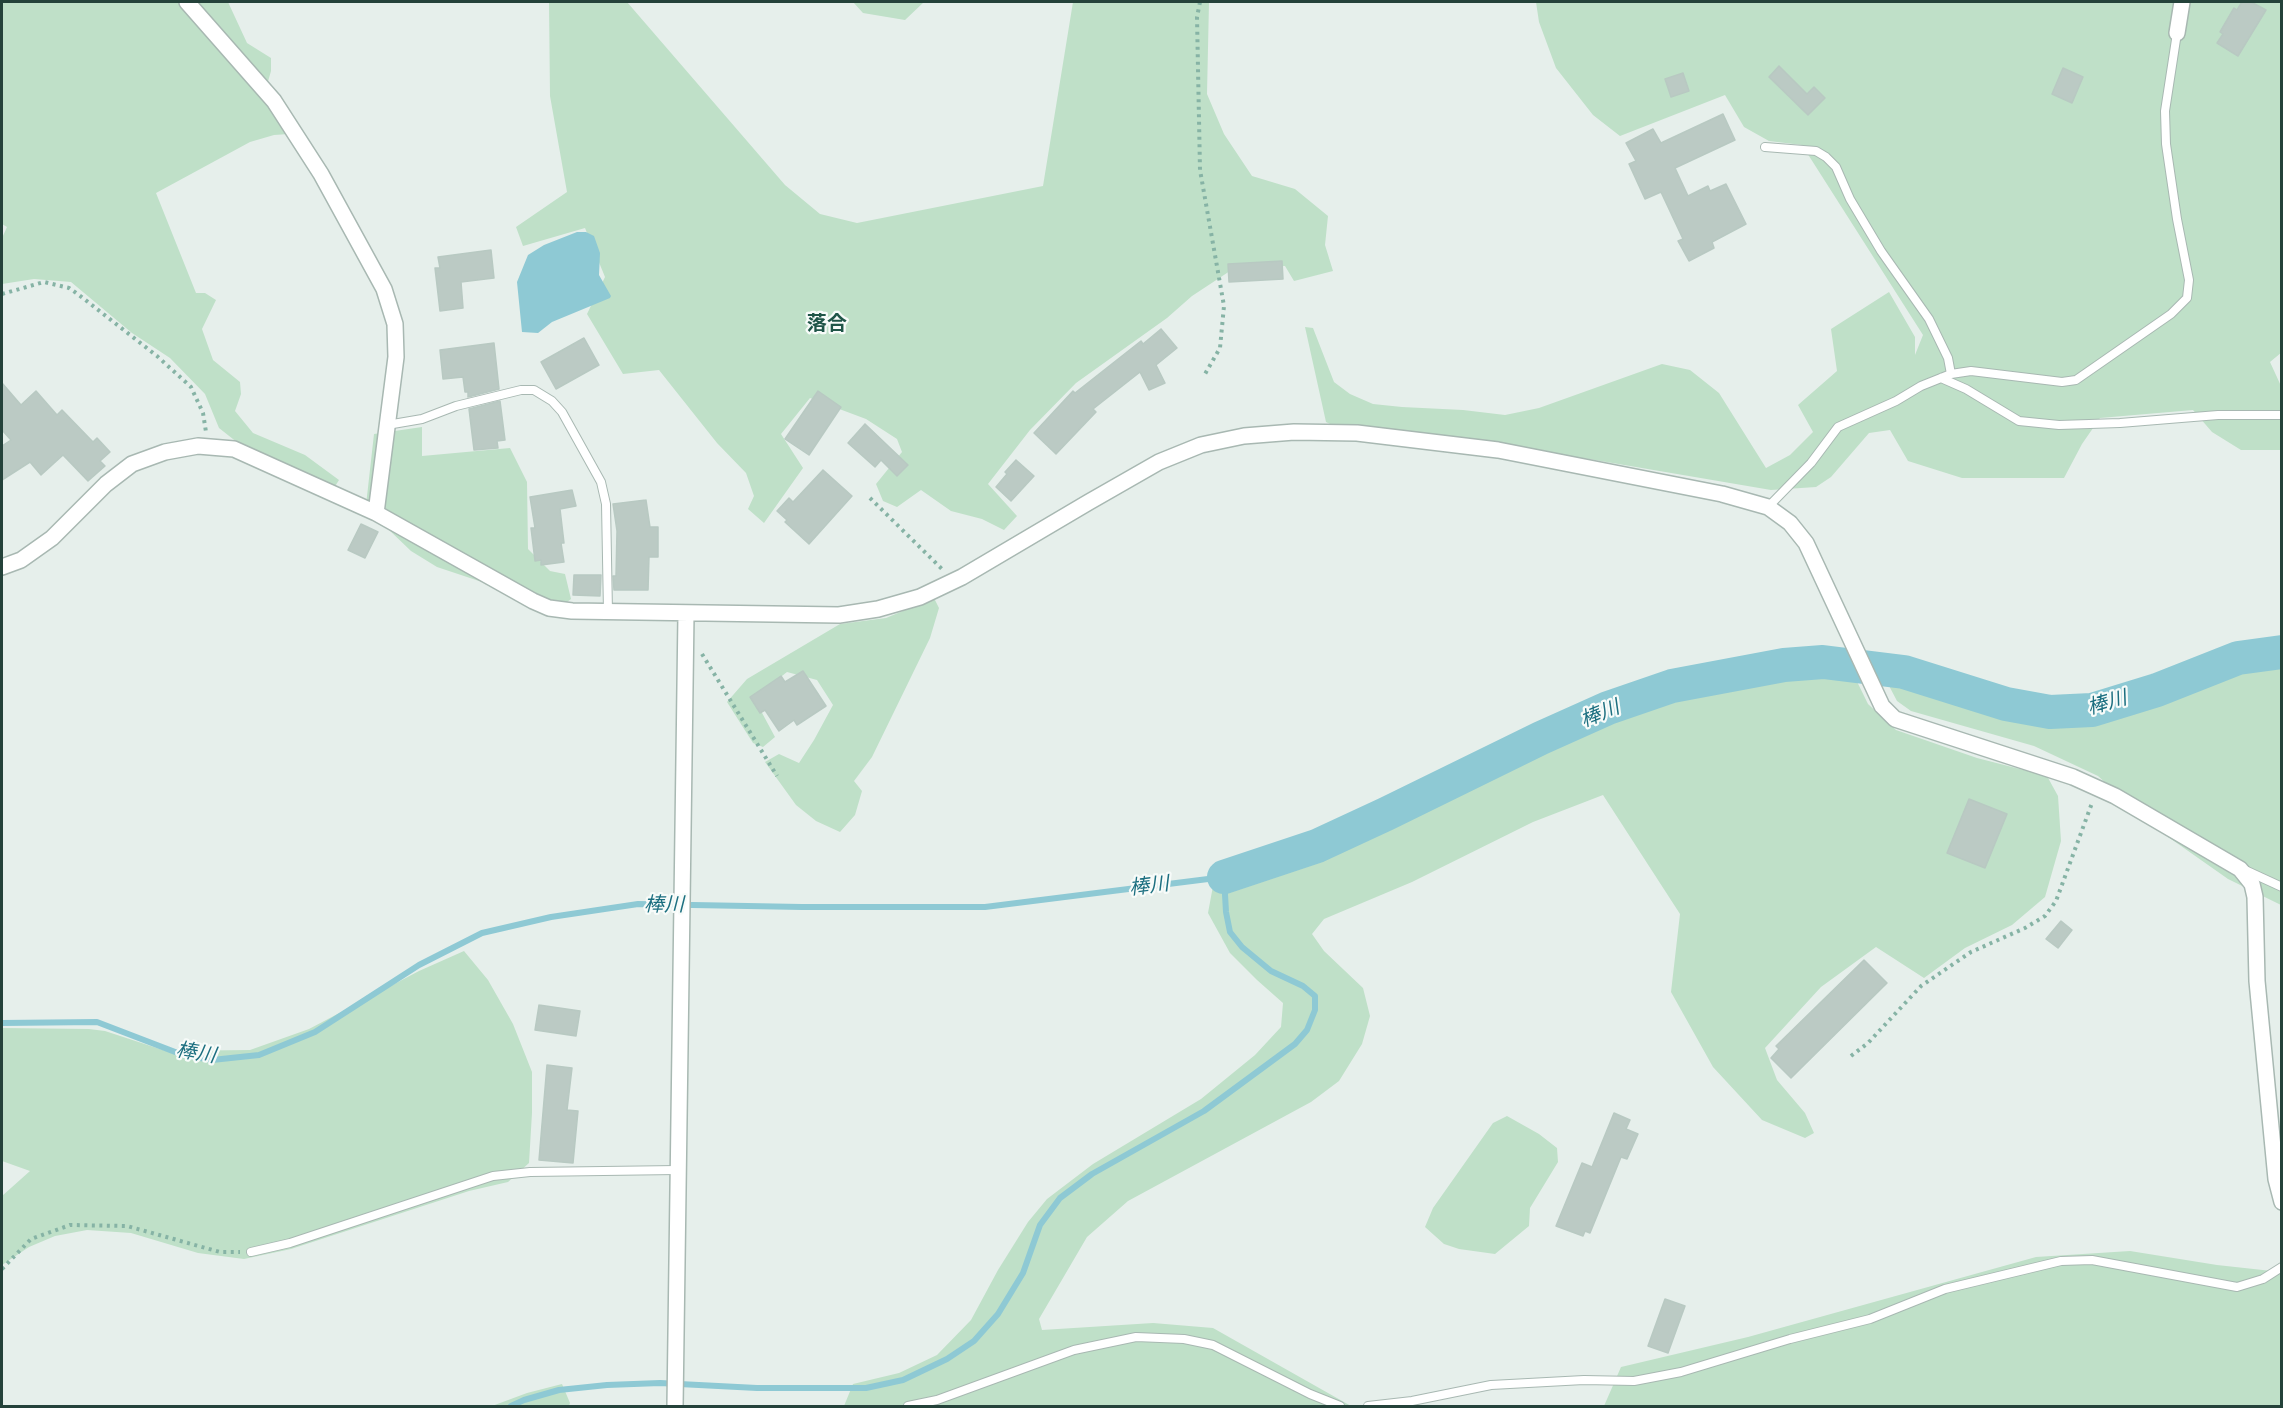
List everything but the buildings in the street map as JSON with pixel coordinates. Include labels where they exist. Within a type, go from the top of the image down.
[{"type":"street","points":[[188,2],[274,101],[321,174],[384,289],[395,324],[396,357],[376,513]]},
{"type":"street","points":[[2177,33],[2182,2]]},
{"type":"street","points":[[2,567],[21,560],[52,538],[106,484],[132,464],[165,452],[198,446],[234,449],[376,513],[549,608],[608,612],[840,615],[878,609],[920,597],[962,577],[1159,462],[1201,445],[1244,435],[1294,432],[1357,433],[1498,450],[1722,494],[1768,507],[1790,523],[1806,543],[1882,706],[1895,719],[2073,777],[2166,824],[2240,868],[2252,884],[2255,897],[2257,981],[2276,1179],[2282,1202]]},
{"type":"street","points":[[675,1407],[686,614]]},
{"type":"lane","points":[[1768,507],[1811,463],[1838,427],[1951,374],[1971,371],[2062,382],[2076,380],[2171,314],[2187,298],[2189,280],[2176,219],[2164,111],[2177,33]]},
{"type":"lane","points":[[1765,147],[1816,151],[1826,156],[1836,167],[1850,199],[1881,251],[1929,319],[1948,358],[1951,374]]},
{"type":"lane","points":[[1941,378],[1966,389],[2019,421],[2059,426],[2218,415],[2282,415]]},
{"type":"lane","points":[[387,425],[422,419],[456,406],[521,390],[534,390],[552,401],[562,412],[601,482],[606,504],[608,612]]},
{"type":"lane","points":[[2240,868],[2282,887]]},
{"type":"lane","points":[[251,1252],[290,1243],[493,1176],[530,1172],[677,1170]]},
{"type":"lane","points":[[1368,1407],[1412,1401],[1491,1385],[1584,1380],[1634,1382],[1671,1374],[1790,1339],[1870,1319],[1946,1289],[2061,1261],[2092,1260],[2236,1287],[2263,1279],[2282,1267]]},
{"type":"lane","points":[[908,1407],[937,1400],[1074,1350],[1136,1337],[1184,1339],[1213,1345],[1340,1407]]},
{"type":"path","points":[[1200,2],[1197,17],[1200,170],[1224,306],[1220,348],[1205,374]]},
{"type":"path","points":[[2,294],[44,282],[62,286],[80,295],[157,356],[191,387],[203,413],[208,447]]},
{"type":"path","points":[[870,498],[949,576]]},
{"type":"path","points":[[686,632],[708,663],[777,776]]},
{"type":"path","points":[[1851,1056],[1868,1043],[1929,980],[1971,952],[2025,928],[2045,916],[2056,901],[2097,788]]},
{"type":"path","points":[[2,1269],[31,1239],[70,1225],[127,1226],[220,1252],[251,1252]]},
{"type":"green space","points":[[2,2],[228,2],[247,43],[271,58],[271,71],[263,99],[289,134],[274,135],[250,142],[156,193],[196,293],[205,293],[216,300],[202,329],[213,360],[240,382],[241,394],[235,411],[253,433],[305,455],[339,480],[334,488],[238,443],[219,428],[205,394],[170,358],[132,333],[71,282],[34,279],[2,284],[2,238],[7,227],[2,224]]},
{"type":"green space","points":[[549,2],[627,2],[785,185],[820,214],[857,223],[1043,186],[1073,2],[1209,2],[1207,94],[1224,134],[1252,176],[1295,189],[1328,216],[1325,245],[1333,271],[1294,281],[1285,266],[1233,269],[1192,296],[1167,318],[1076,383],[1030,430],[988,484],[1017,516],[1004,530],[982,519],[951,511],[921,490],[897,507],[883,501],[876,484],[902,452],[897,439],[866,419],[810,398],[781,434],[803,468],[764,523],[748,509],[754,496],[746,473],[717,443],[659,370],[623,374],[587,314],[605,277],[585,228],[523,246],[516,227],[567,192],[550,96]]},
{"type":"green space","points":[[853,2],[924,2],[905,20],[863,13]]},
{"type":"green space","points":[[1536,2],[2281,2],[2282,352],[2270,362],[2281,386],[2281,450],[2241,450],[2212,432],[2193,410],[2100,418],[2082,444],[2064,478],[1962,478],[1908,461],[1890,430],[1869,433],[1831,477],[1816,487],[1771,490],[1589,459],[1336,427],[1326,422],[1305,327],[1313,328],[1334,382],[1350,394],[1373,404],[1505,415],[1539,408],[1662,364],[1690,370],[1719,393],[1766,468],[1790,455],[1813,432],[1798,405],[1837,371],[1831,329],[1889,292],[1915,337],[1915,355],[1923,335],[1802,145],[1769,141],[1744,127],[1725,95],[1620,136],[1593,115],[1556,68],[1539,22]]},
{"type":"green space","points":[[422,427],[422,456],[510,448],[527,482],[528,549],[550,571],[565,574],[571,599],[563,605],[437,567],[411,551],[387,528],[365,514],[374,434]]},
{"type":"green space","points":[[934,598],[939,608],[930,638],[872,757],[854,781],[862,791],[855,815],[840,832],[816,821],[796,805],[765,762],[779,754],[799,763],[814,740],[833,705],[817,680],[787,672],[754,698],[775,737],[763,747],[753,743],[727,702],[747,679],[840,624],[886,618]]},
{"type":"green space","points":[[1842,651],[1868,704],[1896,730],[1977,758],[2047,776],[2058,796],[2061,841],[2045,897],[2012,925],[1965,948],[1924,978],[1876,947],[1821,987],[1765,1048],[1777,1080],[1805,1113],[1814,1133],[1805,1138],[1762,1120],[1713,1067],[1671,992],[1680,914],[1603,795],[1533,822],[1412,882],[1324,919],[1312,934],[1324,951],[1363,988],[1370,1016],[1362,1044],[1339,1081],[1311,1102],[1128,1201],[1087,1237],[1039,1319],[1042,1330],[1153,1323],[1213,1328],[1351,1406],[844,1406],[853,1384],[899,1373],[937,1355],[971,1320],[1028,1222],[1047,1199],[1093,1164],[1201,1099],[1255,1055],[1281,1027],[1283,1003],[1230,953],[1208,913],[1213,886],[1223,871],[1312,838],[1378,808],[1553,720],[1609,698],[1729,669],[1822,652]]},
{"type":"green space","points":[[2281,661],[2281,905],[2228,879],[2154,827],[2098,776],[2034,746],[1911,711],[1897,701],[1886,680],[1888,675],[1906,679],[1995,707],[2040,717],[2087,718],[2138,705],[2237,668]]},
{"type":"green space","points":[[464,951],[488,980],[513,1024],[532,1072],[529,1163],[508,1182],[469,1191],[291,1249],[244,1259],[198,1253],[131,1233],[87,1230],[55,1236],[29,1247],[2,1265],[2,1196],[30,1171],[2,1161],[2,1028],[105,1031],[166,1051],[250,1050],[309,1029],[419,971]]},
{"type":"green space","points":[[1507,1116],[1539,1134],[1557,1148],[1558,1162],[1530,1208],[1529,1226],[1495,1254],[1459,1249],[1444,1244],[1425,1227],[1433,1208],[1493,1123]]},
{"type":"green space","points":[[2130,1251],[2217,1265],[2281,1272],[2281,1406],[1604,1406],[1621,1367],[1748,1337],[2036,1257]]},
{"type":"green space","points":[[562,1384],[570,1403],[569,1406],[492,1406],[527,1393]]},
{"type":"water","points":[[577,232],[586,232],[594,236],[600,253],[599,275],[610,298],[552,322],[538,333],[522,332],[517,282],[528,255],[544,245]]},
{"type":"waterway","name":"棒川","points":[[1224,877],[1317,846],[1541,738],[1608,708],[1672,686],[1784,665],[1823,662],[1904,672],[2006,704],[2050,712],[2092,710],[2157,690],[2238,658],[2282,652]]},
{"type":"waterway","name":"棒川","points":[[2,1023],[97,1022],[183,1055],[212,1060],[259,1055],[315,1032],[419,965],[482,933],[551,917],[638,904],[985,907],[1224,877],[1226,912],[1230,932],[1242,947],[1271,971],[1303,986],[1315,996],[1315,1010],[1307,1030],[1295,1044],[1204,1111],[1092,1174],[1060,1198],[1040,1225],[1023,1273],[998,1314],[974,1341],[947,1359],[903,1380],[866,1388],[757,1388],[660,1383],[607,1385],[559,1390],[511,1406]]},
{"type":"district","name":"落合","points":[[827,324]]}]
